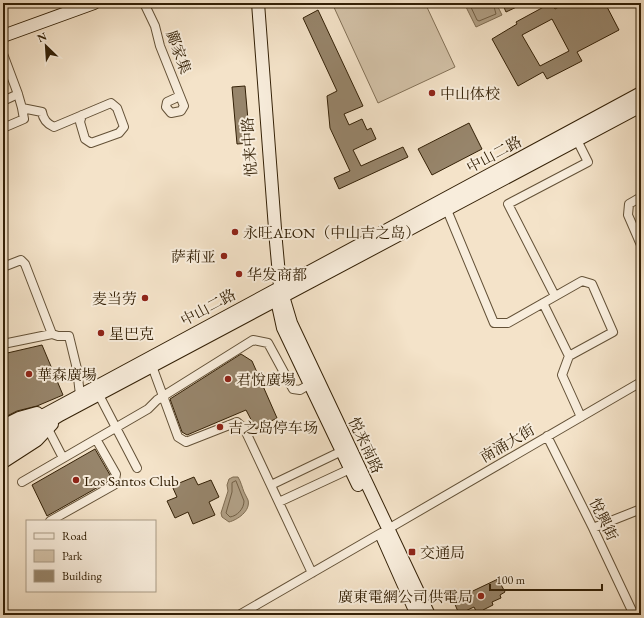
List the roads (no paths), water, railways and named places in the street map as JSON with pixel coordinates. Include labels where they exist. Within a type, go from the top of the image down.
[{"type":"main road","points":[[3,36],[94,3]]},
{"type":"main road","name":"悦来中路","points":[[254,3],[279,293]]},
{"type":"main road","name":"悦来中路","points":[[258,3],[279,293]]},
{"type":"main road","name":"中山二路","points":[[3,437],[57,412],[99,395],[279,293],[641,93]]},
{"type":"main road","name":"中山二路","points":[[57,412],[80,395],[279,293],[447,210],[641,106]]},
{"type":"main road","name":"悦来南路","points":[[279,293],[283,328],[350,468],[429,615]]},
{"type":"main road","name":"悦来南路","points":[[279,293],[384,531],[417,615]]},
{"type":"main road","points":[[3,426],[19,418],[57,412]]},
{"type":"main road","points":[[3,462],[37,440],[48,429],[57,412]]},
{"type":"main road","points":[[3,450],[57,412]]},
{"type":"street","name":"鄺家集","points":[[144,3],[155,26],[160,46],[180,96],[184,106],[181,111],[171,113],[166,108],[167,102],[180,96]]},
{"type":"street","points":[[3,54],[18,94],[24,119],[3,128]]},
{"type":"street","points":[[3,101],[18,94]]},
{"type":"street","points":[[22,108],[42,112],[43,118],[49,125],[54,127],[82,115],[111,103],[117,108],[124,127],[119,133],[91,143],[85,139],[80,122],[82,115]]},
{"type":"street","points":[[555,296],[508,204],[588,162],[577,140]]},
{"type":"street","points":[[641,197],[629,204],[628,215],[641,245]]},
{"type":"street","points":[[447,210],[494,323],[508,323],[582,281],[592,284],[613,332],[569,356],[562,375],[581,417]]},
{"type":"street","points":[[3,267],[21,260],[25,264],[52,334]]},
{"type":"street","points":[[543,303],[569,356]]},
{"type":"street","points":[[3,344],[52,334],[58,336],[69,336],[77,369],[80,395]]},
{"type":"street","points":[[22,482],[148,409],[163,396],[254,340],[268,343],[293,390],[300,390],[310,384]]},
{"type":"street","points":[[152,366],[178,437],[186,442],[237,422],[244,428],[312,573]]},
{"type":"street","name":"南涌大街","points":[[239,615],[641,382]]},
{"type":"street","points":[[99,395],[137,468]]},
{"type":"street","points":[[48,429],[63,458]]},
{"type":"street","name":"悅興街","points":[[548,436],[594,528],[634,615]]},
{"type":"street","points":[[52,520],[114,484],[116,474],[96,439]]},
{"type":"street","points":[[271,485],[342,451]]},
{"type":"street","points":[[279,502],[350,468]]},
{"type":"street","points":[[594,528],[641,509]]},
{"type":"water","points":[[464,3],[496,3],[502,15],[476,27]]},
{"type":"water","points":[[238,477],[248,500],[248,504],[243,514],[229,522],[222,517],[221,513],[228,491],[227,485],[229,479]]},
{"type":"place","name":"中山体校","points":[[432,93]]},
{"type":"place","name":"永旺AEON（中山吉之岛）","points":[[235,232]]},
{"type":"place","name":"萨莉亚","points":[[224,256]]},
{"type":"place","name":"华发商都","points":[[239,274]]},
{"type":"place","name":"麦当劳","points":[[145,298]]},
{"type":"place","name":"星巴克","points":[[101,333]]},
{"type":"place","name":"華森廣場","points":[[29,374]]},
{"type":"place","name":"君悅廣場","points":[[228,379]]},
{"type":"place","name":"吉之岛停车场","points":[[220,427]]},
{"type":"place","name":"Los Santos Club","points":[[76,480]]},
{"type":"place","name":"交通局","points":[[412,552]]},
{"type":"place","name":"廣東電網公司供電局","points":[[481,596]]}]
